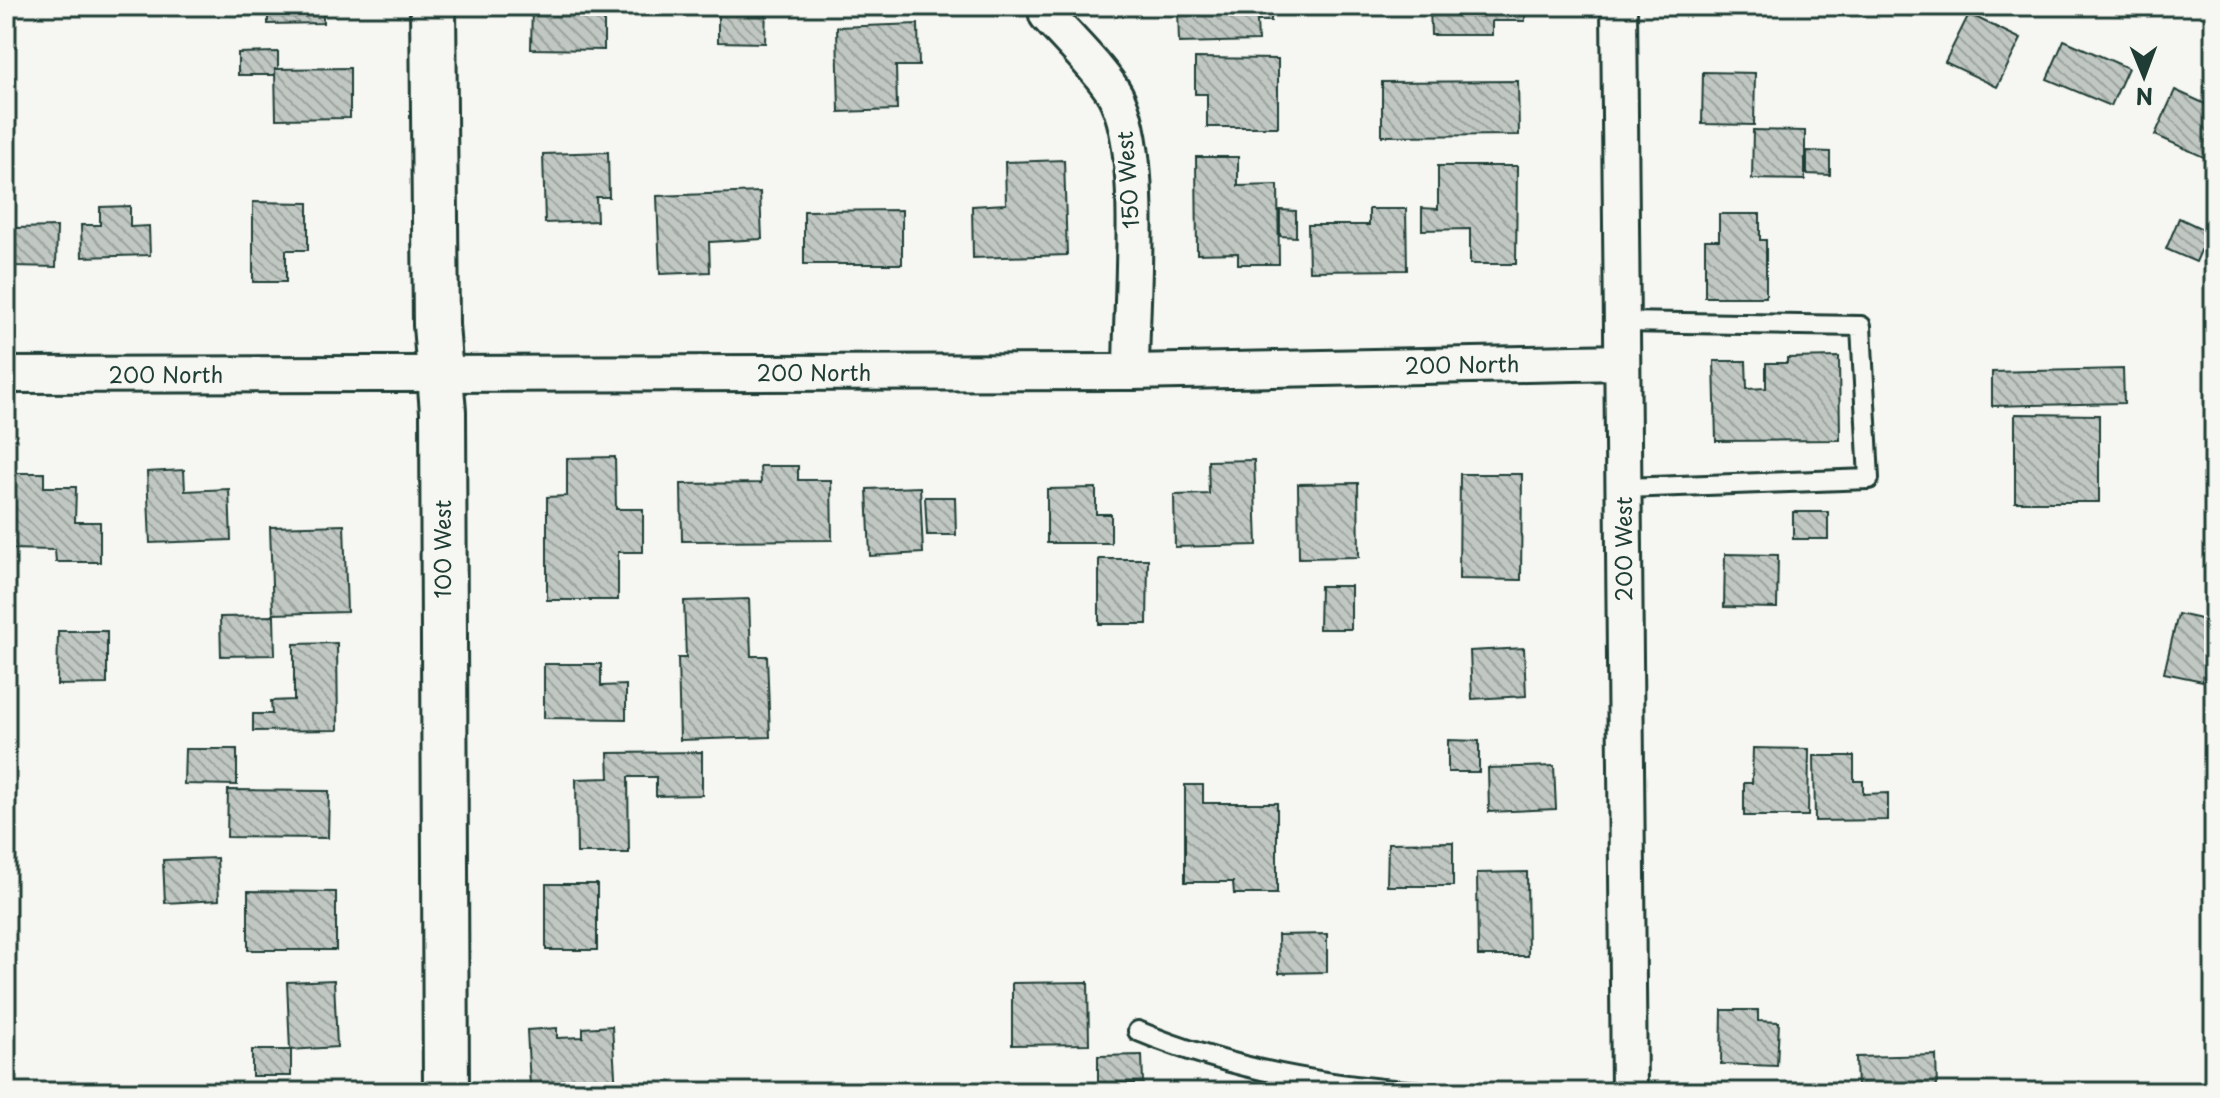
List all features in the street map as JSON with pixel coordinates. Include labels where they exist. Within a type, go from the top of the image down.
[{"type":"street","name":"100 West","points":[[433,6],[436,325],[440,375],[446,1092]]},
{"type":"street","name":"200 West","points":[[1619,6],[1629,1092]]},
{"type":"street","name":"150 West","points":[[1047,15],[1118,99],[1129,141],[1132,184],[1131,372]]},
{"type":"street","name":"200 North","points":[[6,375],[1131,372],[1622,362]]},
{"type":"lane","points":[[1622,322],[1861,326],[1869,479],[1624,488]]},
{"type":"lane","points":[[1138,1031],[1198,1056],[1241,1066],[1347,1087],[1421,1092]]},
{"type":"building","points":[[77,6],[128,6],[128,9],[77,10]]},
{"type":"building","points":[[251,6],[323,6],[323,23],[268,24],[268,7]]},
{"type":"building","points":[[532,6],[604,6],[604,50],[531,49]]},
{"type":"building","points":[[718,6],[766,6],[765,43],[718,42]]},
{"type":"building","points":[[850,6],[926,6],[926,12],[850,12]]},
{"type":"building","points":[[1178,6],[1271,6],[1271,21],[1257,21],[1258,41],[1179,43]]},
{"type":"building","points":[[1430,6],[1525,6],[1525,21],[1492,21],[1492,35],[1431,35]]},
{"type":"building","points":[[1891,6],[1918,6],[1913,16]]},
{"type":"building","points":[[1969,14],[2021,39],[1997,87],[1945,62]]},
{"type":"building","points":[[918,24],[919,66],[896,66],[897,110],[839,112],[837,27]]},
{"type":"building","points":[[2064,40],[2128,68],[2111,106],[2047,79]]},
{"type":"building","points":[[278,52],[278,75],[238,75],[238,53]]},
{"type":"building","points":[[1195,58],[1278,59],[1278,127],[1207,127],[1207,94],[1195,94]]},
{"type":"building","points":[[350,68],[350,118],[276,119],[275,69]]},
{"type":"building","points":[[1703,72],[1755,73],[1754,125],[1702,124]]},
{"type":"building","points":[[1518,81],[1519,135],[1382,136],[1382,82]]},
{"type":"building","points":[[2175,90],[2214,108],[2214,144],[2208,159],[2155,135]]},
{"type":"building","points":[[1753,130],[1805,131],[1805,180],[1752,179]]},
{"type":"building","points":[[1807,151],[1830,152],[1830,175],[1807,174]]},
{"type":"building","points":[[608,152],[609,197],[596,197],[597,221],[545,223],[543,154]]},
{"type":"building","points":[[1196,157],[1238,157],[1238,186],[1278,185],[1279,264],[1238,264],[1238,253],[1197,254]]},
{"type":"building","points":[[1064,160],[1067,255],[973,258],[972,206],[1006,204],[1005,162]]},
{"type":"building","points":[[1438,166],[1517,166],[1516,264],[1470,264],[1470,229],[1422,230],[1422,208],[1438,209]]},
{"type":"building","points":[[760,192],[762,239],[709,242],[710,272],[660,274],[657,196]]},
{"type":"building","points":[[253,202],[308,203],[308,250],[286,250],[286,282],[253,282]]},
{"type":"building","points":[[130,206],[130,227],[149,226],[150,255],[82,257],[81,225],[100,225],[100,207]]},
{"type":"building","points":[[1369,209],[1406,209],[1407,270],[1309,271],[1308,225],[1369,225]]},
{"type":"building","points":[[902,210],[902,264],[804,264],[804,211]]},
{"type":"building","points":[[1280,210],[1296,211],[1296,237],[1280,236]]},
{"type":"building","points":[[1719,214],[1760,214],[1760,240],[1766,240],[1766,297],[1705,297],[1705,240],[1719,240]]},
{"type":"building","points":[[2179,218],[2209,232],[2196,262],[2166,249]]},
{"type":"building","points":[[57,227],[56,267],[14,266],[14,228]]},
{"type":"building","points":[[1839,357],[1840,440],[1716,441],[1714,361],[1746,361],[1747,389],[1766,388],[1766,363],[1787,363],[1787,358]]},
{"type":"building","points":[[2123,369],[2124,403],[1992,406],[1992,372]]},
{"type":"building","points":[[2015,414],[2099,415],[2099,502],[2015,502]]},
{"type":"building","points":[[615,457],[616,509],[643,509],[643,552],[618,552],[618,600],[547,600],[547,497],[567,496],[567,458]]},
{"type":"building","points":[[1254,460],[1257,545],[1175,547],[1174,495],[1209,494],[1208,461]]},
{"type":"building","points":[[760,466],[798,466],[798,480],[831,480],[832,540],[682,541],[681,484],[761,483]]},
{"type":"building","points":[[184,470],[185,491],[229,489],[231,540],[150,543],[147,472]]},
{"type":"building","points":[[9,473],[44,473],[44,487],[76,487],[75,522],[100,522],[100,562],[56,562],[55,550],[8,549]]},
{"type":"building","points":[[1460,474],[1522,474],[1521,580],[1459,579]]},
{"type":"building","points":[[1358,483],[1359,557],[1299,558],[1298,484]]},
{"type":"building","points":[[920,487],[923,553],[870,556],[867,489]]},
{"type":"building","points":[[1096,488],[1096,514],[1111,514],[1111,543],[1047,543],[1047,489]]},
{"type":"building","points":[[925,497],[955,497],[956,535],[927,535]]},
{"type":"building","points":[[1793,512],[1828,512],[1828,539],[1793,539]]},
{"type":"building","points":[[344,525],[347,612],[273,614],[270,527]]},
{"type":"building","points":[[1725,554],[1778,555],[1777,608],[1724,607]]},
{"type":"building","points":[[1099,559],[1148,559],[1147,624],[1099,624]]},
{"type":"building","points":[[1320,586],[1351,586],[1351,629],[1319,629]]},
{"type":"building","points":[[749,599],[751,656],[767,656],[770,737],[680,740],[678,658],[686,658],[684,601]]},
{"type":"building","points":[[2178,614],[2214,622],[2203,681],[2164,673]]},
{"type":"building","points":[[274,616],[275,655],[221,656],[220,617]]},
{"type":"building","points":[[58,631],[107,631],[107,684],[57,685]]},
{"type":"building","points":[[337,643],[338,730],[253,731],[253,714],[272,714],[271,701],[294,700],[294,644]]},
{"type":"building","points":[[1524,648],[1526,696],[1472,699],[1470,651]]},
{"type":"building","points":[[544,664],[601,664],[601,686],[626,685],[626,719],[544,718]]},
{"type":"building","points":[[1448,740],[1479,741],[1479,772],[1448,772]]},
{"type":"building","points":[[1753,748],[1809,749],[1808,816],[1744,816],[1744,783],[1752,783]]},
{"type":"building","points":[[185,749],[237,749],[237,785],[184,784]]},
{"type":"building","points":[[702,752],[702,795],[656,796],[656,777],[628,777],[629,853],[577,853],[576,779],[609,778],[608,753]]},
{"type":"building","points":[[1814,756],[1854,756],[1854,781],[1863,781],[1863,794],[1888,793],[1888,820],[1815,821]]},
{"type":"building","points":[[1554,766],[1556,809],[1489,812],[1488,768]]},
{"type":"building","points":[[1185,785],[1203,785],[1203,803],[1277,803],[1277,894],[1234,894],[1233,882],[1185,882]]},
{"type":"building","points":[[228,790],[329,791],[328,838],[227,837]]},
{"type":"building","points":[[1453,842],[1453,886],[1387,886],[1388,843]]},
{"type":"building","points":[[217,858],[219,900],[165,903],[163,860]]},
{"type":"building","points":[[1527,872],[1528,956],[1478,956],[1477,873]]},
{"type":"building","points":[[546,884],[597,884],[597,950],[546,950]]},
{"type":"building","points":[[248,891],[336,892],[336,950],[248,950]]},
{"type":"building","points":[[1327,934],[1327,972],[1279,973],[1278,935]]},
{"type":"building","points":[[334,980],[337,1047],[290,1050],[287,982]]},
{"type":"building","points":[[1088,982],[1089,1044],[1012,1045],[1012,983]]},
{"type":"building","points":[[1722,1010],[1758,1010],[1758,1021],[1779,1022],[1777,1066],[1721,1064]]},
{"type":"building","points":[[612,1026],[616,1092],[556,1092],[556,1084],[530,1086],[527,1030],[557,1028],[557,1038],[583,1037],[583,1028]]},
{"type":"building","points":[[252,1050],[291,1050],[291,1076],[252,1076]]},
{"type":"building","points":[[1142,1055],[1143,1083],[1098,1083],[1098,1056]]},
{"type":"building","points":[[1936,1055],[1937,1090],[1857,1092],[1856,1057]]},
{"type":"railway","points":[[2205,6],[2214,10]]}]
